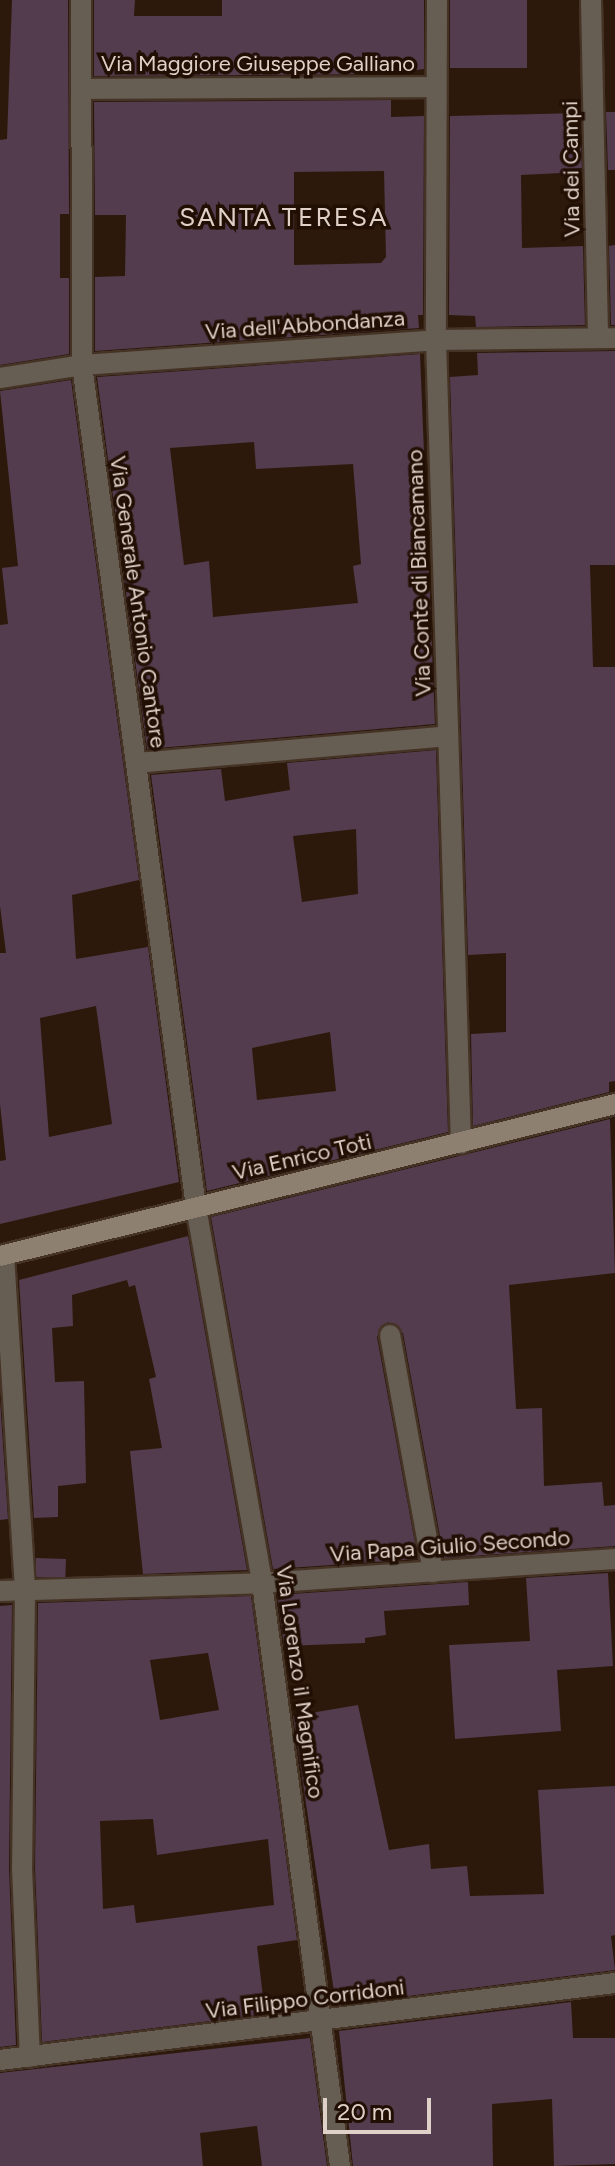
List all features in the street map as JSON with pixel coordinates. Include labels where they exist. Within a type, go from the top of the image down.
[{"type":"street","name":"Via Generale Antonio Cantore","points":[[81,0],[82,365],[196,1207]]},
{"type":"street","name":"Via Conte di Biancamano","points":[[437,0],[436,340],[461,1144]]},
{"type":"street","name":"Via dei Campi","points":[[591,0],[607,338]]},
{"type":"street","name":"Via Maggiore Giuseppe Galliano","points":[[81,89],[436,87]]},
{"type":"street","name":"Via dell'Abbondanza","points":[[0,378],[82,365],[436,340],[607,338]]},
{"type":"street","points":[[136,763],[448,736]]},
{"type":"street","name":"Via Enrico Toti","points":[[2,1256],[615,1104]]},
{"type":"street","name":"Via Lorenzo il Magnifico","points":[[196,1207],[262,1583],[325,2022],[340,2166]]},
{"type":"street","points":[[2,1256],[25,1590],[22,1868],[30,2057]]},
{"type":"street","points":[[390,1335],[433,1572]]},
{"type":"street","name":"Via Papa Giulio Secondo","points":[[0,1591],[262,1583],[615,1559]]},
{"type":"street","points":[[0,1869],[22,1868]]},
{"type":"street","name":"Via Filippo Corridoni","points":[[0,2060],[325,2022],[615,1983]]},
{"type":"building","points":[[12,0],[68,0],[69,214],[60,214],[60,278],[69,278],[69,354],[0,365],[0,140],[7,139]]},
{"type":"building","points":[[94,0],[135,0],[134,16],[222,16],[222,0],[424,0],[424,69],[389,74],[94,76]]},
{"type":"building","points":[[450,0],[527,0],[527,68],[450,68]]},
{"type":"building","points":[[391,100],[391,117],[424,116],[423,315],[418,315],[419,328],[95,351],[95,277],[125,276],[126,215],[95,215],[94,102]],"holes":[[[384,171],[386,257],[381,263],[294,265],[294,172]]]},
{"type":"building","points":[[606,112],[615,112],[615,170],[608,170]]},
{"type":"building","points":[[580,113],[582,172],[521,175],[522,248],[583,246],[585,325],[476,327],[475,316],[449,315],[450,116]]},
{"type":"building","points":[[615,245],[615,325],[611,325],[609,246]]},
{"type":"building","points":[[615,351],[615,565],[590,565],[593,667],[615,667],[615,1081],[609,1082],[609,1092],[473,1126],[471,1034],[506,1032],[506,953],[468,955],[450,377],[478,375],[477,353]]},
{"type":"building","points":[[420,354],[435,724],[147,749],[97,377]],"holes":[[[254,442],[256,469],[353,464],[361,564],[353,566],[358,603],[213,617],[209,561],[184,565],[170,448]]]},
{"type":"building","points":[[71,380],[139,880],[72,895],[76,959],[148,947],[179,1182],[0,1224],[0,1161],[6,1160],[0,1104],[0,953],[6,953],[0,906],[0,625],[8,624],[2,568],[18,566],[0,391]],"holes":[[[96,1006],[112,1124],[49,1137],[40,1018]]]},
{"type":"building","points":[[436,750],[448,1132],[207,1191],[151,775],[221,769],[225,801],[290,790],[287,763]],"holes":[[[356,829],[358,894],[302,902],[293,836]],[[330,1032],[336,1091],[257,1100],[252,1048]]]},
{"type":"building","points":[[610,1119],[615,1273],[509,1285],[516,1409],[542,1408],[544,1486],[602,1482],[604,1506],[615,1505],[615,1546],[444,1558],[403,1333],[388,1322],[377,1337],[418,1559],[273,1569],[211,1217]]},
{"type":"building","points":[[188,1236],[247,1570],[143,1574],[130,1451],[162,1448],[149,1379],[156,1377],[135,1285],[129,1287],[127,1280],[72,1295],[73,1326],[52,1328],[55,1382],[84,1381],[86,1483],[58,1486],[58,1517],[34,1518],[19,1280]]},
{"type":"building","points":[[0,1399],[8,1519],[0,1520]]},
{"type":"building","points":[[36,1558],[66,1559],[65,1578],[35,1577]]},
{"type":"building","points":[[608,1573],[613,1666],[557,1670],[561,1731],[455,1739],[449,1645],[530,1641],[526,1578]]},
{"type":"building","points":[[468,1582],[469,1605],[384,1611],[386,1635],[365,1638],[365,1643],[284,1646],[277,1595]]},
{"type":"building","points":[[251,1596],[297,1940],[257,1946],[265,2014],[42,2042],[35,1868],[38,1603]],"holes":[[[208,1653],[219,1710],[160,1720],[150,1660]],[[153,1819],[157,1855],[268,1839],[274,1905],[136,1923],[134,1905],[103,1909],[100,1821]]]},
{"type":"building","points":[[12,1605],[9,1868],[16,2045],[0,2047],[0,1606]]},
{"type":"building","points":[[358,1705],[389,1850],[429,1844],[431,1869],[467,1866],[470,1896],[544,1894],[538,1790],[615,1786],[615,1935],[611,1936],[615,1970],[336,2005],[293,1716]]},
{"type":"building","points":[[571,2002],[573,2038],[615,2038],[615,2164],[554,2166],[552,2099],[492,2104],[493,2166],[353,2166],[339,2031]]},
{"type":"building","points":[[310,2038],[327,2166],[262,2166],[257,2126],[200,2133],[203,2166],[0,2166],[0,2073]]},
{"type":"district","name":"SANTA TERESA","points":[[284,218]]}]
